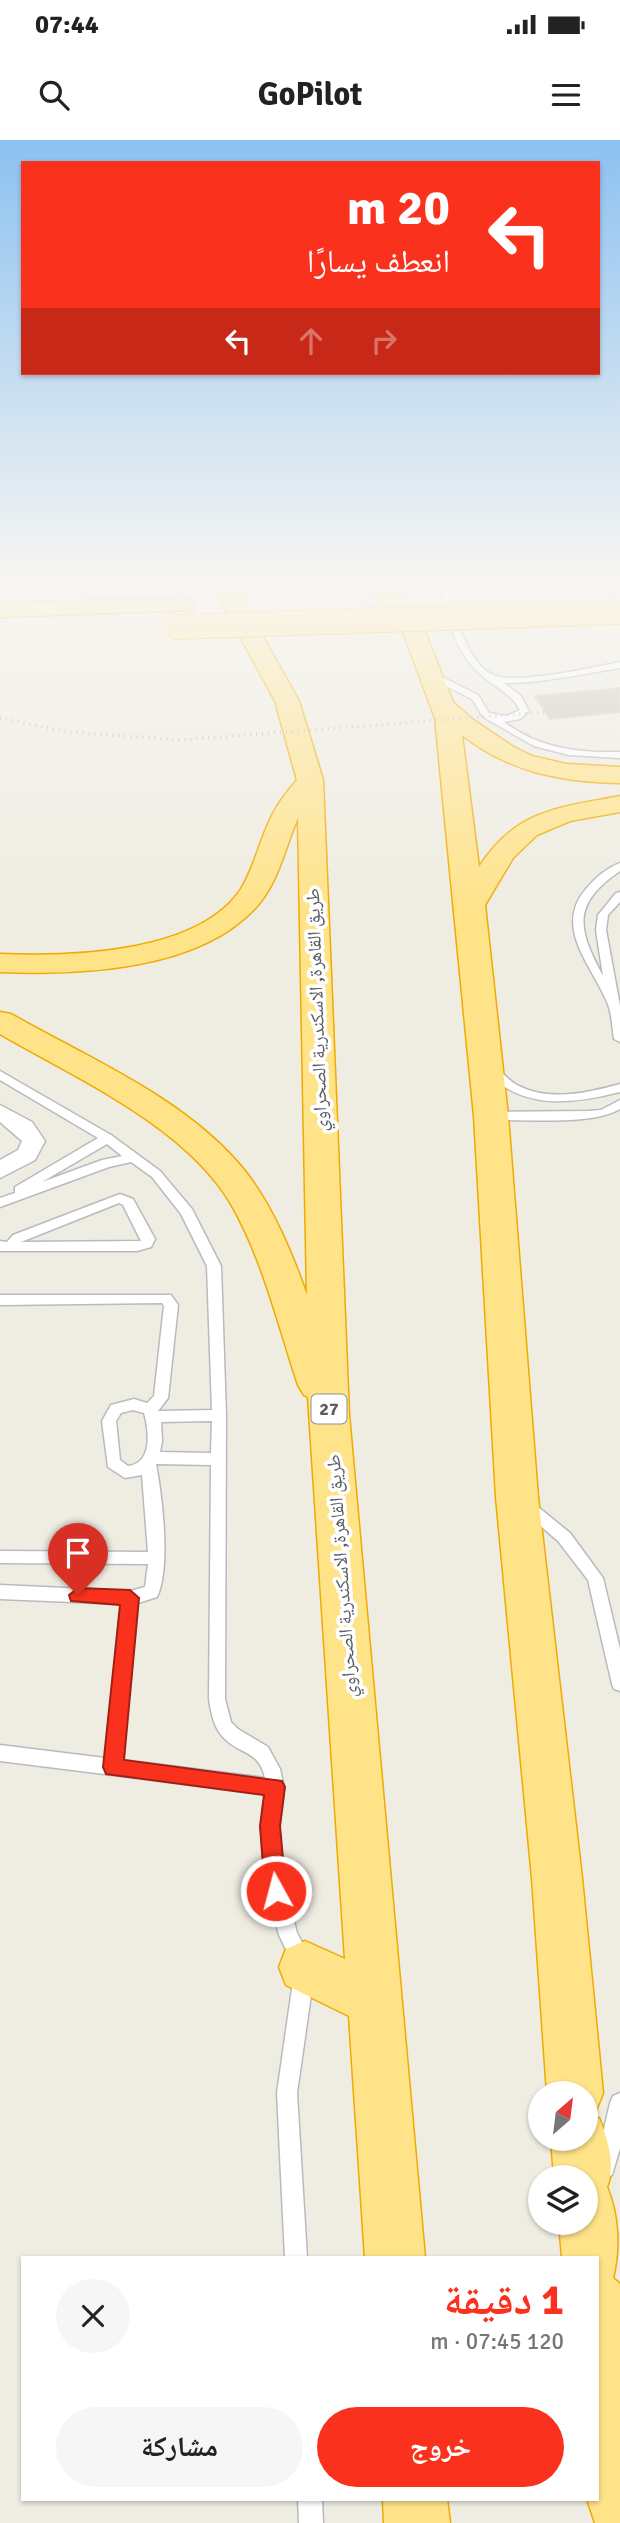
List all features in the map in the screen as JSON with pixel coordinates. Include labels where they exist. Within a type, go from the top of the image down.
[{"type":"highway","name":"طريق القاهرة, الاسكندرية الصحراوي","points":[[280,689],[287,701],[310,780],[329,1415],[395,2256]]},
{"type":"highway","points":[[436,690],[478,738],[511,757],[557,770],[620,775]]},
{"type":"highway","points":[[436,690],[447,718],[470,905],[491,1116],[517,1497],[557,1878],[574,2081]]},
{"type":"highway","points":[[0,964],[80,964],[124,958],[171,945],[219,922],[247,900],[258,884],[285,817],[310,780]]},
{"type":"highway","points":[[470,905],[505,850],[525,831],[552,819],[620,804]]},
{"type":"highway","points":[[0,1021],[148,1108],[198,1145],[231,1179],[256,1219],[277,1268],[329,1415]]},
{"type":"highway","points":[[305,1967],[374,2000]]},
{"type":"highway","points":[[599,2319],[620,2506]]},
{"type":"highway","points":[[415,2501],[416,2523]]},
{"type":"street","points":[[0,1112],[27,1128],[33,1136],[34,1145],[29,1154],[0,1170]]},
{"type":"lane","points":[[494,718],[520,717],[524,711],[518,698],[506,689]]},
{"type":"lane","points":[[436,690],[475,697],[482,711],[527,741],[556,752],[620,755]]},
{"type":"lane","points":[[613,1002],[586,954],[577,922],[582,898],[597,880],[620,866]]},
{"type":"lane","points":[[620,895],[608,907],[601,923],[620,1039]]},
{"type":"lane","points":[[486,1066],[513,1088],[537,1096],[592,1096],[620,1088]]},
{"type":"lane","points":[[0,1075],[107,1138],[156,1174],[187,1212],[214,1266],[219,1415],[218,1711],[228,1731],[248,1746],[260,1751],[269,1761],[275,1787],[270,1826],[272,1877],[294,1949],[305,1967],[287,2093],[296,2256]]},
{"type":"lane","points":[[491,1116],[589,1115],[604,1113],[620,1104]]},
{"type":"lane","points":[[6,1200],[107,1138]]},
{"type":"lane","points":[[6,1200],[106,1163],[135,1157]]},
{"type":"lane","points":[[0,1246],[15,1247],[137,1246],[146,1244],[148,1239],[128,1202],[120,1198],[18,1238],[14,1242],[15,1247]]},
{"type":"lane","points":[[0,1300],[166,1298],[171,1305],[161,1398],[151,1414],[154,1589],[146,1595],[130,1598],[0,1592]]},
{"type":"lane","points":[[218,1460],[151,1462],[135,1472],[118,1469],[111,1457],[109,1421],[116,1409],[134,1404],[151,1414],[219,1415]]},
{"type":"lane","points":[[517,1497],[564,1537],[596,1578],[620,1684]]},
{"type":"lane","points":[[0,1557],[155,1558]]},
{"type":"lane","points":[[113,1767],[130,1598]]},
{"type":"lane","points":[[0,1753],[275,1787]]},
{"type":"lane","points":[[598,2195],[620,2103]]},
{"type":"lane","points":[[310,2501],[311,2523]]},
{"type":"building","points":[[620,689],[620,712],[550,719],[535,696]]},
{"type":"railway","points":[[0,718],[69,732],[181,740],[546,712]]},
{"type":"route","points":[[78,1595],[130,1598],[113,1767],[275,1787],[270,1826],[272,1877],[276,1891]]}]
